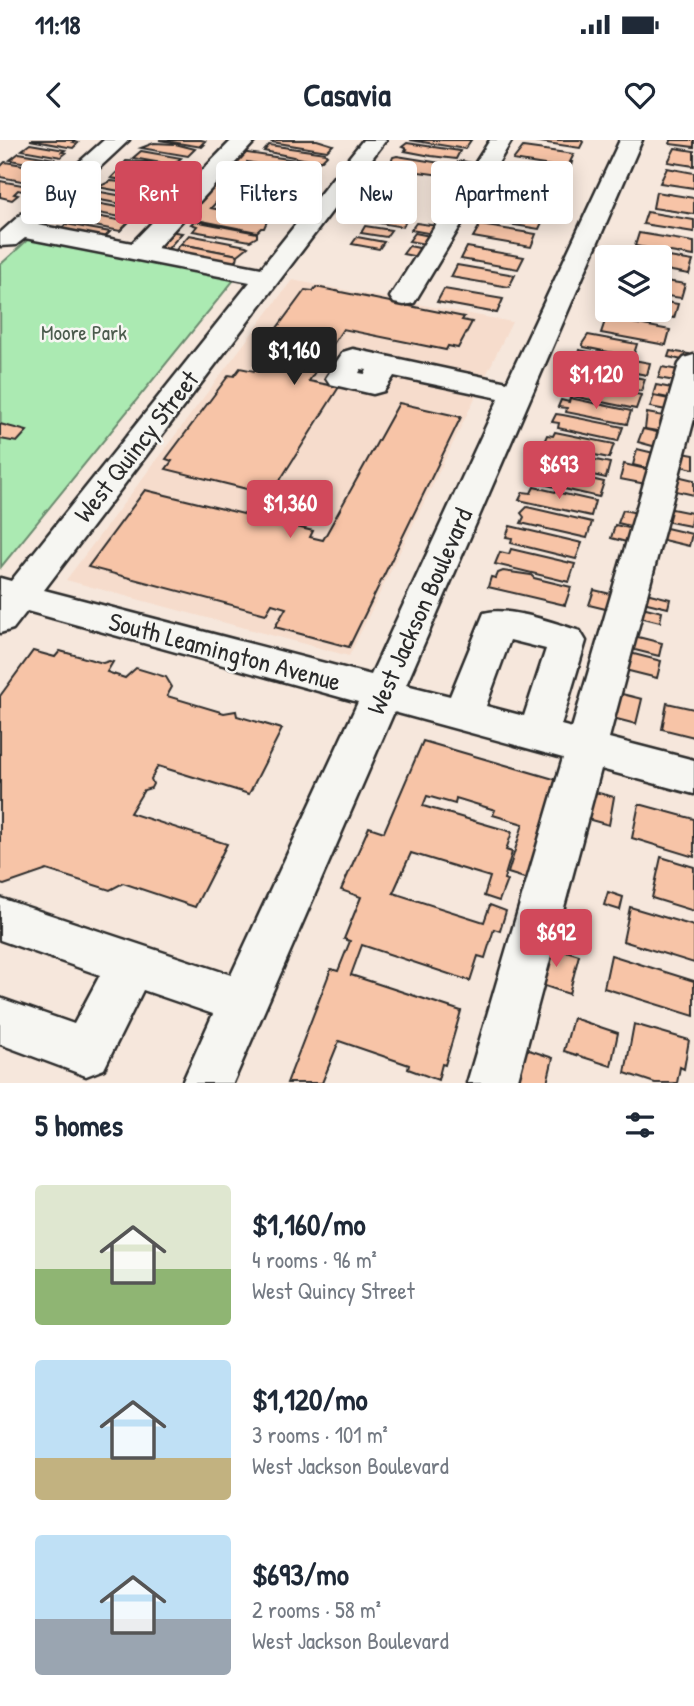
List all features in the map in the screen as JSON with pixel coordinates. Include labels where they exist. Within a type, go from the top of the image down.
[{"type":"street","points":[[9,238],[118,140]]},
{"type":"street","points":[[138,252],[245,140]]},
{"type":"street","name":"West Quincy Street","points":[[6,602],[375,140]]},
{"type":"street","points":[[404,297],[501,140]]},
{"type":"street","name":"West Jackson Boulevard","points":[[207,1083],[631,140]]},
{"type":"street","points":[[9,238],[138,252],[268,277]]},
{"type":"street","points":[[492,1083],[694,364]]},
{"type":"street","points":[[385,365],[517,393]]},
{"type":"street","name":"South Leamington Avenue","points":[[6,602],[382,694],[694,777]]},
{"type":"street","points":[[463,715],[497,623],[568,641],[538,735]]},
{"type":"street","points":[[0,919],[243,1002]]},
{"type":"street","points":[[0,1021],[86,1052],[131,964]]},
{"type":"shaded area","points":[[292,280],[512,322],[349,656],[66,580]]},
{"type":"green space","name":"Moore Park","points":[[33,235],[238,275],[1,567],[0,265]]},
{"type":"building","points":[[30,140],[75,140],[73,142],[78,143],[73,148]]},
{"type":"building","points":[[159,140],[201,140],[205,141],[202,147]]},
{"type":"building","points":[[317,140],[333,145],[327,151],[272,142]]},
{"type":"building","points":[[410,140],[471,140],[465,149]]},
{"type":"building","points":[[527,140],[581,140],[583,142],[580,148]]},
{"type":"building","points":[[671,140],[694,140],[694,147],[670,144]]},
{"type":"building","points":[[154,143],[195,149],[188,156],[141,148]]},
{"type":"building","points":[[407,143],[460,151],[456,159],[431,156],[405,151],[407,149],[402,147]]},
{"type":"building","points":[[30,144],[65,150],[62,152],[66,153],[61,157],[22,150]]},
{"type":"building","points":[[269,145],[327,155],[322,160],[308,160],[264,151]]},
{"type":"building","points":[[523,147],[574,154],[570,161],[513,160]]},
{"type":"building","points":[[675,148],[694,151],[694,166],[668,162]]},
{"type":"building","points":[[141,151],[181,158],[178,161],[150,161],[133,158]]},
{"type":"building","points":[[241,152],[306,161],[233,161]]},
{"type":"building","points":[[19,153],[54,159],[21,162],[10,160]]},
{"type":"building","points":[[393,157],[431,161],[431,174],[417,172],[417,161],[392,161]]},
{"type":"building","points":[[5,162],[21,165],[21,181],[0,177],[0,167]]},
{"type":"building","points":[[667,168],[694,173],[694,188],[660,183]]},
{"type":"building","points":[[0,181],[21,185],[21,191],[14,194],[18,195],[12,200],[0,197]]},
{"type":"building","points":[[115,182],[115,190],[101,188]]},
{"type":"building","points":[[212,183],[216,184],[216,202],[211,208],[216,209],[216,224],[202,221],[202,194]]},
{"type":"building","points":[[101,192],[115,195],[115,203],[101,200]]},
{"type":"building","points":[[656,192],[694,198],[694,214],[653,208]]},
{"type":"building","points":[[101,204],[115,207],[115,216],[101,214]]},
{"type":"building","points":[[647,212],[694,220],[694,232],[643,224]]},
{"type":"building","points":[[101,217],[115,219],[115,224],[127,224],[120,231],[84,224],[101,224]]},
{"type":"building","points":[[202,223],[257,233],[257,237],[250,241],[193,231],[197,226],[191,224]]},
{"type":"building","points":[[417,223],[438,226],[433,234],[411,230]]},
{"type":"building","points":[[66,224],[110,232],[101,241],[52,231],[58,226],[63,227]]},
{"type":"building","points":[[217,224],[266,224],[257,232]]},
{"type":"building","points":[[508,224],[541,224],[539,229]]},
{"type":"building","points":[[480,225],[536,234],[531,247],[473,237]]},
{"type":"building","points":[[365,226],[391,230],[386,237],[361,233]]},
{"type":"building","points":[[168,231],[182,233],[165,252],[150,249]]},
{"type":"building","points":[[415,233],[430,236],[425,244],[409,241]]},
{"type":"building","points":[[639,233],[694,242],[694,256],[672,252],[672,245],[635,245]]},
{"type":"building","points":[[189,235],[248,247],[238,255],[181,244]]},
{"type":"building","points":[[357,237],[384,242],[379,249],[352,244]]},
{"type":"building","points":[[181,244],[238,255],[237,260],[232,264],[173,253]]},
{"type":"building","points":[[409,246],[424,249],[418,257],[403,254]]},
{"type":"building","points":[[467,247],[524,257],[518,269],[461,259]]},
{"type":"building","points":[[672,258],[693,261],[689,274],[672,271]]},
{"type":"building","points":[[457,265],[515,275],[509,287],[451,277]]},
{"type":"building","points":[[672,282],[685,284],[681,298],[672,297]]},
{"type":"building","points":[[316,287],[464,317],[462,320],[472,322],[458,348],[448,346],[446,350],[343,329],[309,381],[339,387],[277,485],[261,482],[255,491],[166,469],[172,461],[166,459],[229,375],[234,376],[240,368],[254,371],[270,349],[263,347],[305,290],[313,291]]},
{"type":"building","points":[[444,289],[503,299],[497,313],[437,302]]},
{"type":"building","points":[[672,303],[678,304],[672,318]]},
{"type":"building","points":[[605,322],[627,322],[670,330],[666,345],[601,333]]},
{"type":"building","points":[[588,335],[637,344],[633,357],[584,347],[582,344]]},
{"type":"building","points":[[579,350],[650,363],[647,375],[582,363],[584,359],[577,357]]},
{"type":"building","points":[[670,351],[689,354],[687,361],[668,357]]},
{"type":"building","points":[[574,365],[645,379],[641,391],[577,379],[578,374],[571,372]]},
{"type":"building","points":[[662,367],[684,371],[681,382],[658,378]]},
{"type":"building","points":[[567,380],[641,395],[636,409],[563,394]]},
{"type":"building","points":[[656,385],[677,389],[674,399],[653,395]]},
{"type":"building","points":[[654,396],[674,400],[672,411],[650,407]]},
{"type":"building","points":[[570,398],[631,411],[627,424],[566,412],[567,408],[558,407],[561,400],[569,402]]},
{"type":"building","points":[[399,403],[461,417],[349,647],[275,627],[286,608],[272,604],[266,614],[88,567],[145,490],[313,531],[310,537],[323,540]]},
{"type":"building","points":[[647,413],[669,417],[663,432],[645,429]]},
{"type":"building","points":[[556,414],[623,427],[618,441],[558,428],[559,423],[552,422]]},
{"type":"building","points":[[0,424],[27,431],[17,442],[0,439]]},
{"type":"building","points":[[643,429],[666,434],[660,448],[638,442]]},
{"type":"building","points":[[555,432],[614,444],[609,458],[543,444],[547,435],[553,436]]},
{"type":"building","points":[[637,449],[658,454],[654,470],[633,465]]},
{"type":"building","points":[[550,450],[610,463],[606,478],[544,464],[544,455]]},
{"type":"building","points":[[683,453],[694,455],[694,469],[680,466]]},
{"type":"building","points":[[624,464],[655,471],[651,485],[620,479]]},
{"type":"building","points":[[543,468],[604,482],[599,497],[538,483],[538,475]]},
{"type":"building","points":[[677,476],[694,480],[694,495],[672,490]]},
{"type":"building","points":[[534,487],[595,501],[591,516],[519,500],[523,492],[531,493]]},
{"type":"building","points":[[527,507],[592,522],[587,538],[521,523],[524,517],[521,513]]},
{"type":"building","points":[[667,508],[692,513],[690,526],[664,521]]},
{"type":"building","points":[[623,510],[642,514],[638,528],[618,523]]},
{"type":"building","points":[[615,525],[638,530],[634,544],[611,538]]},
{"type":"building","points":[[510,526],[582,543],[576,559],[511,543],[512,538],[506,537]]},
{"type":"building","points":[[662,527],[692,534],[689,546],[659,539]]},
{"type":"building","points":[[511,549],[575,564],[569,582],[495,564],[500,552],[509,554]]},
{"type":"building","points":[[503,571],[531,575],[571,587],[565,605],[488,587],[491,577],[496,578],[498,573]]},
{"type":"building","points":[[594,590],[619,596],[614,611],[589,605]]},
{"type":"building","points":[[646,593],[670,599],[668,608],[643,602]]},
{"type":"building","points":[[638,606],[662,612],[660,622],[635,616]]},
{"type":"building","points":[[634,636],[662,643],[659,656],[631,649]]},
{"type":"building","points":[[33,651],[55,657],[60,651],[103,663],[113,662],[107,672],[125,678],[136,668],[166,677],[172,687],[167,696],[224,713],[236,711],[237,716],[282,729],[249,794],[158,766],[151,779],[151,788],[144,790],[130,813],[227,844],[195,907],[123,883],[110,890],[47,870],[4,885],[0,884],[0,696]]},
{"type":"building","points":[[630,653],[661,661],[657,678],[625,670]]},
{"type":"building","points":[[614,692],[642,699],[636,724],[609,717]]},
{"type":"building","points":[[667,703],[694,709],[694,737],[662,729]]},
{"type":"building","points":[[423,741],[564,782],[534,881],[508,873],[523,824],[493,815],[495,810],[456,798],[455,804],[427,796],[423,806],[512,832],[506,850],[512,852],[504,879],[507,880],[499,901],[484,896],[490,877],[411,853],[393,893],[484,922],[490,905],[506,911],[500,931],[494,929],[485,958],[478,956],[470,981],[362,945],[351,975],[461,1011],[438,1080],[408,1069],[409,1065],[339,1041],[322,1083],[287,1083],[331,969],[338,971],[350,941],[344,939],[361,897],[341,890],[369,827],[384,832]]},
{"type":"building","points":[[587,790],[614,797],[609,825],[580,817]]},
{"type":"building","points":[[639,804],[694,819],[694,857],[632,838]]},
{"type":"building","points":[[661,857],[694,867],[694,911],[652,898]]},
{"type":"building","points":[[608,892],[623,897],[620,910],[604,905]]},
{"type":"building","points":[[630,907],[694,926],[694,963],[623,941]]},
{"type":"building","points":[[543,944],[579,955],[569,994],[533,982]]},
{"type":"building","points":[[611,955],[694,981],[694,1016],[604,988]]},
{"type":"building","points":[[573,1018],[618,1033],[611,1066],[564,1051]]},
{"type":"building","points":[[634,1024],[689,1040],[684,1069],[680,1067],[677,1083],[655,1083],[625,1073]]},
{"type":"building","points":[[517,1046],[553,1058],[547,1083],[523,1083],[509,1078]]}]
